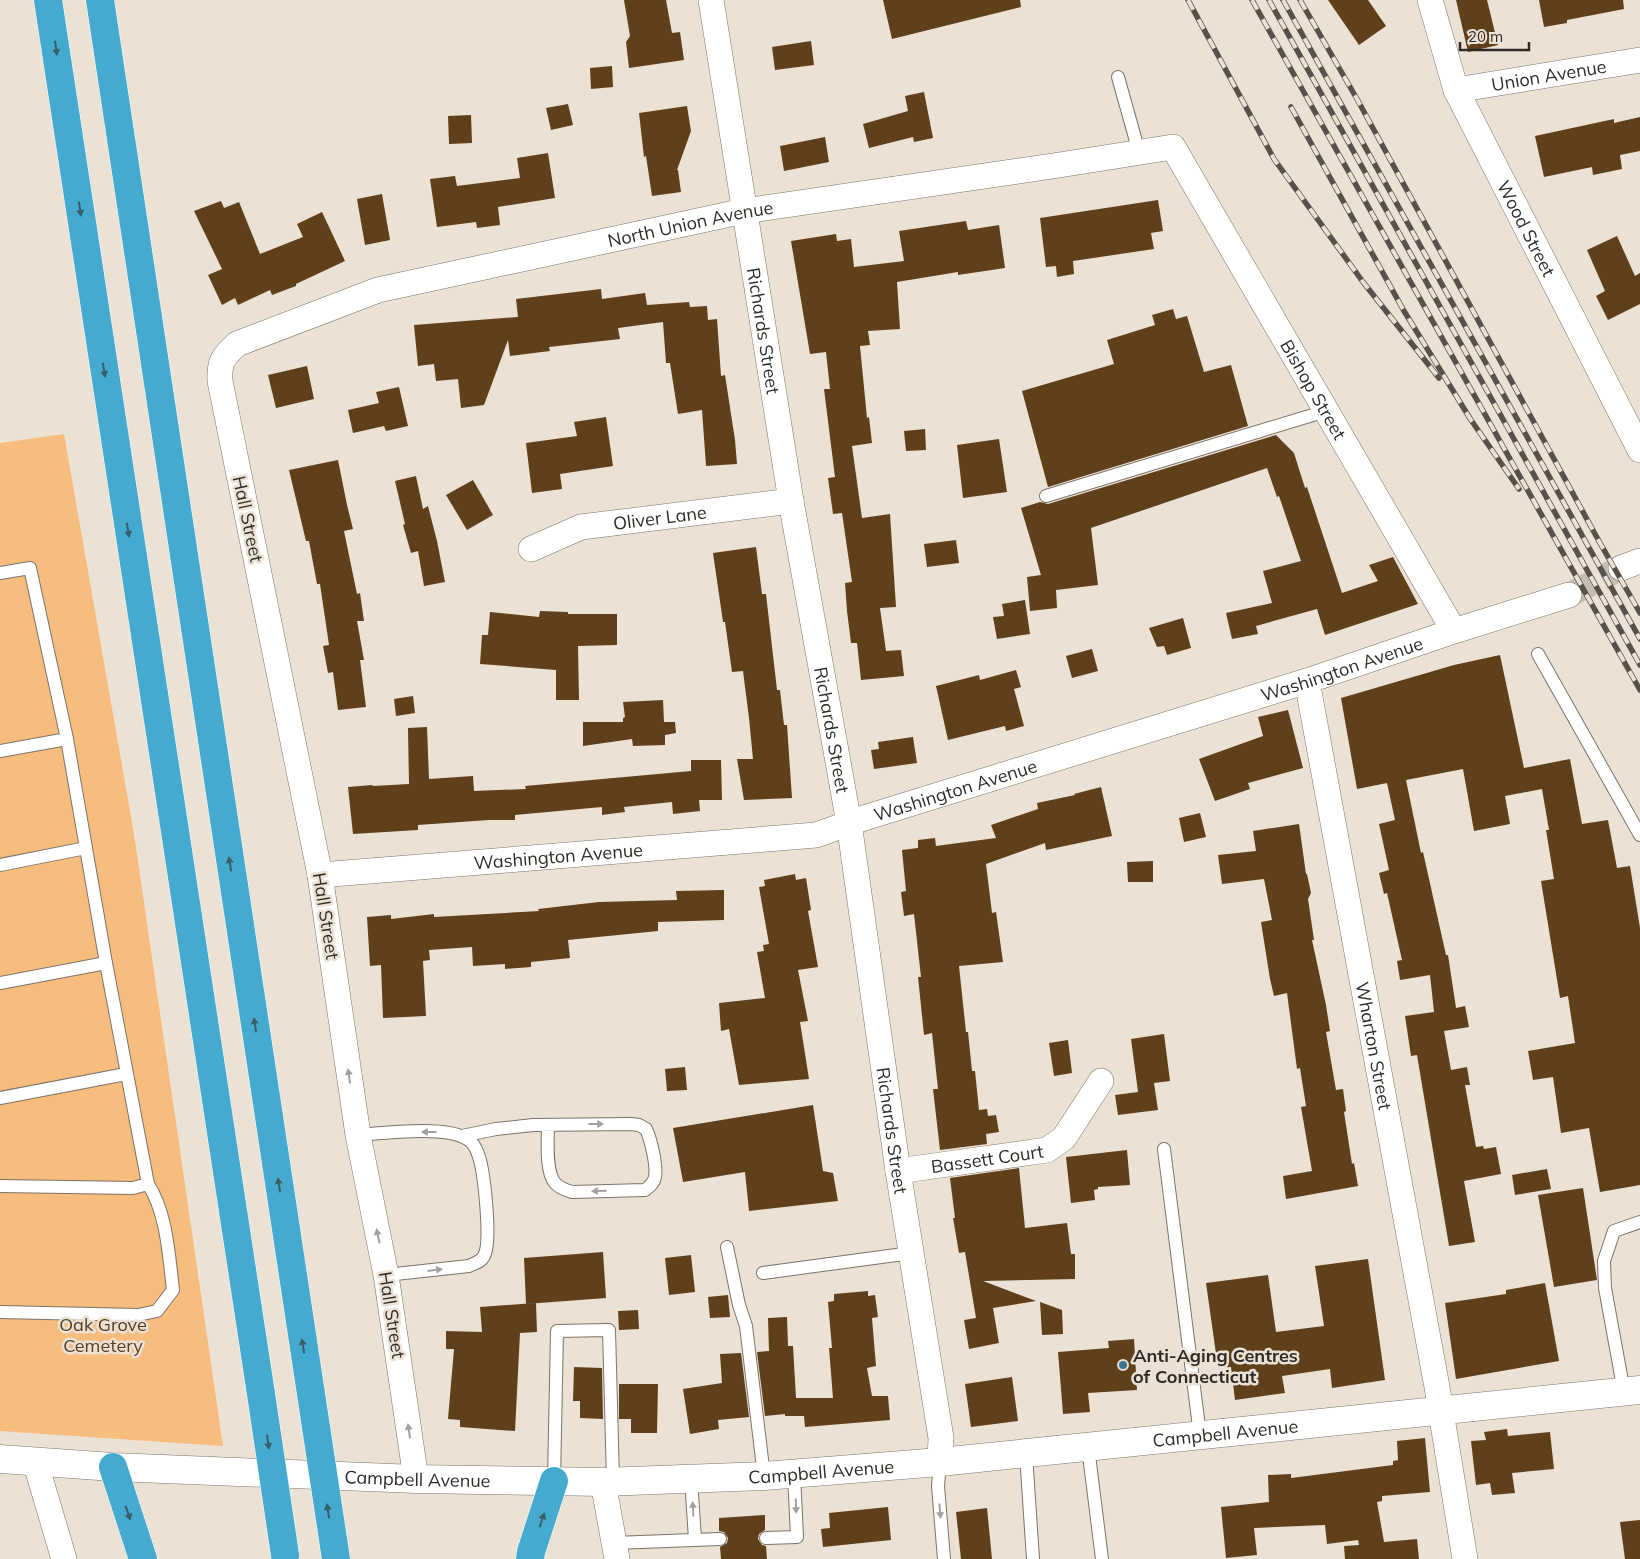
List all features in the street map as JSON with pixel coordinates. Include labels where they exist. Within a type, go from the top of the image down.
[{"type":"highway","points":[[48,0],[285,1557]]},
{"type":"highway","points":[[100,0],[336,1559]]},
{"type":"highway","points":[[112,1467],[143,1559]]},
{"type":"highway","points":[[530,1559],[554,1481]]},
{"type":"main road","name":"Campbell Avenue","points":[[0,1459],[112,1467],[416,1479],[608,1481],[764,1476],[1026,1454],[1632,1391]]},
{"type":"street","name":"Richards Street","points":[[711,0],[791,501],[849,823],[898,1171],[940,1438],[940,1462]]},
{"type":"street","name":"Wood Street","points":[[1430,0],[1456,90],[1640,450]]},
{"type":"street","name":"Union Avenue","points":[[1456,90],[1640,60]]},
{"type":"street","name":"North Union Avenue","points":[[224,357],[237,344],[378,290],[744,211],[1172,147]]},
{"type":"street","name":"Bishop Street","points":[[1172,147],[1454,631]]},
{"type":"street","name":"Hall Street","points":[[224,357],[219,372],[220,382],[320,875],[358,1135],[386,1275],[416,1479]]},
{"type":"street","name":"Oliver Lane","points":[[531,549],[581,527],[791,501]]},
{"type":"street","name":"Washington Avenue","points":[[320,875],[816,835],[849,823],[1307,681],[1454,631],[1569,595]]},
{"type":"street","name":"Wharton Street","points":[[1307,681],[1442,1410],[1466,1559]]},
{"type":"street","name":"Bassett Court","points":[[898,1171],[1047,1150],[1064,1138],[1101,1081]]},
{"type":"street","points":[[35,1461],[64,1559]]},
{"type":"street","points":[[608,1481],[616,1551]]},
{"type":"lane","points":[[1118,78],[1139,152]]},
{"type":"lane","points":[[1046,496],[1326,410]]},
{"type":"lane","points":[[0,573],[30,568],[66,739],[126,1074],[148,1184],[154,1193],[166,1234],[173,1290],[157,1311],[138,1315],[0,1312]]},
{"type":"lane","points":[[1538,654],[1640,835]]},
{"type":"lane","points":[[0,751],[66,739]]},
{"type":"lane","points":[[0,865],[86,848]]},
{"type":"lane","points":[[0,983],[106,963]]},
{"type":"lane","points":[[0,1098],[126,1074]]},
{"type":"lane","points":[[462,1136],[496,1129],[532,1125],[631,1124],[639,1125],[646,1129],[652,1149],[655,1177],[645,1190],[572,1192],[562,1189],[554,1182],[550,1173],[548,1125]]},
{"type":"lane","points":[[358,1135],[432,1131],[462,1136],[469,1139],[479,1156],[488,1220],[487,1247],[484,1256],[478,1262],[469,1266],[386,1275]]},
{"type":"lane","points":[[1164,1149],[1200,1435]]},
{"type":"lane","points":[[0,1186],[133,1188],[148,1184]]},
{"type":"lane","points":[[1632,1391],[1605,1288],[1604,1260],[1614,1231],[1640,1222]]},
{"type":"lane","points":[[728,1247],[739,1305],[746,1326],[764,1476]]},
{"type":"lane","points":[[763,1273],[911,1252]]},
{"type":"lane","points":[[554,1481],[557,1331],[609,1330],[608,1481]]},
{"type":"lane","points":[[1088,1447],[1102,1559]]},
{"type":"lane","points":[[1026,1454],[1033,1559]]},
{"type":"lane","points":[[940,1462],[938,1486],[944,1559]]},
{"type":"lane","points":[[766,1538],[797,1537],[794,1474]]},
{"type":"lane","points":[[691,1479],[695,1539]]},
{"type":"lane","points":[[616,1551],[695,1539],[720,1539]]},
{"type":"green space","name":"Oak Grove Cemetery","points":[[64,434],[134,834],[223,1446],[0,1431],[0,443]]},
{"type":"building","points":[[624,0],[666,0],[672,33],[680,32],[684,60],[629,68],[626,42],[630,36]]},
{"type":"building","points":[[883,0],[1020,0],[1021,7],[892,39]]},
{"type":"building","points":[[1328,0],[1368,0],[1386,26],[1359,45]]},
{"type":"building","points":[[1456,0],[1487,0],[1498,45],[1468,52]]},
{"type":"building","points":[[1539,0],[1623,0],[1624,9],[1567,20],[1567,23],[1544,27]]},
{"type":"building","points":[[811,41],[814,65],[775,70],[772,47]]},
{"type":"building","points":[[612,66],[613,87],[591,89],[590,68]]},
{"type":"building","points":[[924,92],[933,138],[914,142],[913,137],[869,148],[863,124],[908,111],[905,96]]},
{"type":"building","points":[[568,104],[573,125],[551,130],[546,108]]},
{"type":"building","points":[[687,106],[691,131],[677,170],[681,192],[652,196],[646,156],[644,157],[639,113]]},
{"type":"building","points":[[471,115],[472,143],[449,144],[448,116]]},
{"type":"building","points":[[1640,117],[1640,151],[1620,155],[1622,169],[1593,175],[1592,167],[1544,177],[1535,136],[1614,119],[1614,123]]},
{"type":"building","points":[[825,137],[829,162],[784,171],[780,146]]},
{"type":"building","points":[[548,153],[555,198],[498,207],[500,225],[477,228],[476,222],[437,227],[430,179],[455,176],[457,186],[520,178],[517,158]]},
{"type":"building","points":[[382,194],[390,240],[365,245],[357,199]]},
{"type":"building","points":[[1158,200],[1163,231],[1151,233],[1154,249],[1073,261],[1074,274],[1057,277],[1056,266],[1046,267],[1040,218]]},
{"type":"building","points":[[221,201],[224,208],[239,202],[260,254],[303,237],[297,224],[322,212],[345,261],[296,284],[296,286],[272,295],[270,290],[238,305],[235,298],[222,305],[208,275],[222,269],[194,211]]},
{"type":"building","points":[[966,221],[968,230],[999,225],[1005,268],[958,275],[958,272],[897,282],[900,329],[868,331],[870,345],[860,346],[867,418],[869,417],[872,443],[852,446],[862,518],[890,514],[896,607],[880,608],[886,651],[901,650],[904,676],[861,680],[857,643],[851,643],[847,611],[845,583],[852,582],[842,513],[833,514],[828,478],[835,477],[824,389],[830,389],[826,352],[810,354],[791,241],[836,234],[837,241],[851,239],[854,267],[904,261],[899,231]]},
{"type":"building","points":[[1617,236],[1635,276],[1640,273],[1640,304],[1608,320],[1596,296],[1605,291],[1587,250]]},
{"type":"building","points":[[601,289],[602,299],[645,293],[647,305],[689,302],[690,307],[707,306],[708,320],[717,319],[721,376],[725,375],[737,464],[706,466],[702,410],[678,414],[670,363],[666,363],[663,322],[618,328],[620,339],[549,347],[550,351],[510,356],[508,340],[484,405],[461,408],[458,379],[436,381],[434,364],[418,366],[414,325],[518,317],[516,299]]},
{"type":"building","points":[[1173,309],[1176,319],[1187,316],[1204,372],[1231,365],[1248,426],[1048,487],[1022,391],[1114,364],[1107,340],[1155,325],[1152,315]]},
{"type":"building","points":[[307,366],[314,399],[276,408],[268,375]]},
{"type":"building","points":[[399,387],[408,426],[386,431],[384,426],[353,433],[348,410],[379,403],[376,392]]},
{"type":"building","points":[[606,417],[613,466],[560,474],[562,489],[532,493],[526,443],[577,436],[574,422]]},
{"type":"building","points":[[925,429],[926,450],[906,451],[904,431]]},
{"type":"building","points":[[1276,435],[1294,453],[1342,593],[1378,581],[1369,565],[1393,557],[1418,604],[1325,635],[1317,609],[1256,626],[1258,634],[1232,639],[1226,613],[1272,603],[1263,571],[1301,561],[1279,496],[1277,497],[1267,468],[1091,528],[1098,585],[1056,590],[1057,608],[1030,611],[1027,577],[1041,575],[1021,508],[1040,502],[1048,504]]},
{"type":"building","points":[[999,439],[1007,492],[963,498],[957,445]]},
{"type":"building","points":[[338,460],[353,529],[344,531],[357,594],[360,593],[364,621],[357,621],[364,660],[360,660],[366,707],[338,710],[333,672],[328,673],[323,646],[329,645],[320,584],[317,584],[309,541],[306,541],[289,470]]},
{"type":"building","points":[[416,476],[423,509],[428,506],[445,582],[424,586],[418,551],[411,553],[403,525],[405,524],[395,481]]},
{"type":"building","points":[[473,480],[493,515],[467,530],[446,495]]},
{"type":"building","points":[[956,540],[959,563],[927,567],[924,544]]},
{"type":"building","points":[[756,547],[762,594],[766,594],[777,690],[780,690],[784,725],[787,725],[792,798],[744,800],[737,759],[753,759],[749,718],[743,671],[732,672],[713,553]]},
{"type":"building","points":[[1025,600],[1030,634],[997,639],[993,617],[1004,616],[1002,604]]},
{"type":"building","points":[[540,611],[568,612],[568,614],[617,614],[617,645],[578,646],[579,700],[556,700],[556,670],[480,664],[482,635],[488,635],[490,612],[539,617]]},
{"type":"building","points":[[1183,618],[1191,648],[1167,655],[1164,646],[1157,647],[1149,628]]},
{"type":"building","points":[[1092,649],[1098,671],[1072,678],[1066,656]]},
{"type":"building","points":[[1500,655],[1524,768],[1570,759],[1582,824],[1608,820],[1617,868],[1630,866],[1640,928],[1640,1185],[1600,1192],[1589,1128],[1561,1133],[1553,1077],[1533,1080],[1528,1051],[1575,1043],[1568,996],[1560,998],[1541,881],[1554,879],[1546,830],[1549,830],[1542,789],[1505,796],[1510,824],[1474,831],[1463,769],[1406,780],[1421,853],[1423,852],[1446,955],[1448,955],[1456,1008],[1465,1006],[1469,1027],[1444,1031],[1451,1070],[1467,1067],[1470,1085],[1465,1085],[1476,1147],[1483,1146],[1484,1149],[1496,1147],[1501,1174],[1464,1181],[1475,1242],[1449,1246],[1417,1055],[1411,1056],[1405,1016],[1434,1012],[1430,975],[1400,980],[1397,961],[1402,960],[1387,893],[1384,894],[1379,873],[1389,870],[1379,824],[1395,820],[1387,783],[1357,789],[1341,698],[1454,665]]},
{"type":"building","points":[[1016,670],[1021,687],[1014,689],[1024,726],[1006,731],[1005,726],[948,740],[936,686],[979,675],[980,680]]},
{"type":"building","points":[[413,696],[415,713],[396,716],[394,699]]},
{"type":"building","points":[[663,700],[664,722],[675,722],[676,733],[665,735],[665,745],[633,746],[632,739],[583,746],[583,722],[623,722],[625,717],[623,702]]},
{"type":"building","points":[[1288,710],[1303,768],[1248,783],[1250,789],[1215,801],[1199,759],[1263,736],[1258,717]]},
{"type":"building","points":[[427,727],[429,779],[473,776],[474,791],[526,789],[525,786],[691,771],[691,760],[721,760],[722,800],[699,800],[700,811],[673,814],[672,802],[624,807],[625,812],[602,815],[602,807],[515,815],[515,820],[418,825],[418,830],[353,834],[348,787],[409,784],[408,728]]},
{"type":"building","points":[[913,737],[917,763],[874,769],[871,750],[879,749],[878,742]]},
{"type":"building","points":[[1101,787],[1112,836],[1046,850],[1045,843],[986,864],[992,913],[996,912],[1003,962],[959,966],[966,1032],[968,1032],[972,1071],[975,1071],[979,1110],[987,1109],[988,1116],[996,1115],[999,1132],[986,1134],[987,1144],[940,1150],[933,1089],[938,1089],[932,1033],[924,1035],[918,977],[921,977],[914,914],[904,916],[901,892],[906,891],[902,850],[918,848],[918,840],[935,838],[936,846],[996,838],[991,825],[1038,809],[1037,803]]},
{"type":"building","points":[[1200,813],[1206,837],[1184,842],[1179,818]]},
{"type":"building","points":[[1299,824],[1306,874],[1311,893],[1308,899],[1314,940],[1312,940],[1330,1031],[1326,1032],[1336,1090],[1343,1089],[1346,1111],[1344,1112],[1352,1164],[1354,1163],[1358,1186],[1286,1199],[1283,1176],[1312,1171],[1301,1107],[1306,1106],[1300,1068],[1297,1069],[1287,993],[1274,996],[1270,979],[1261,922],[1272,920],[1264,879],[1222,884],[1218,855],[1256,851],[1253,831]]},
{"type":"building","points":[[1153,861],[1153,882],[1128,882],[1127,862]]},
{"type":"building","points":[[795,874],[796,880],[806,878],[811,910],[808,911],[818,967],[798,970],[808,1021],[800,1022],[809,1079],[739,1085],[729,1029],[721,1031],[719,1003],[765,998],[757,952],[764,951],[763,945],[769,944],[759,887],[765,886],[764,880]]},
{"type":"building","points":[[724,890],[724,920],[658,922],[658,931],[568,940],[570,958],[531,962],[531,967],[505,969],[505,964],[473,966],[472,947],[429,950],[430,960],[423,961],[426,1016],[383,1018],[381,965],[370,966],[367,917],[391,915],[391,919],[434,914],[434,917],[539,911],[538,909],[599,902],[677,900],[676,891]]},
{"type":"building","points":[[1164,1034],[1170,1081],[1154,1083],[1158,1110],[1118,1115],[1115,1095],[1138,1092],[1131,1039]]},
{"type":"building","points":[[1068,1040],[1072,1073],[1054,1076],[1049,1043]]},
{"type":"building","points":[[685,1067],[687,1090],[667,1091],[665,1069]]},
{"type":"building","points":[[813,1105],[823,1171],[833,1173],[838,1201],[749,1211],[745,1172],[683,1182],[673,1128]]},
{"type":"building","points":[[1127,1150],[1130,1185],[1098,1187],[1098,1189],[1094,1190],[1095,1200],[1071,1203],[1066,1157]]},
{"type":"building","points":[[1019,1168],[1025,1228],[1067,1223],[1071,1254],[1075,1254],[1075,1279],[983,1281],[1036,1301],[993,1308],[999,1343],[969,1349],[964,1320],[976,1318],[965,1252],[959,1253],[953,1218],[955,1218],[950,1178]]},
{"type":"building","points":[[1547,1169],[1551,1189],[1515,1195],[1512,1175]]},
{"type":"building","points":[[1583,1188],[1597,1280],[1554,1287],[1538,1195]]},
{"type":"building","points":[[603,1252],[606,1298],[526,1304],[524,1258]]},
{"type":"building","points":[[691,1255],[695,1292],[669,1295],[665,1258]]},
{"type":"building","points":[[1368,1259],[1385,1380],[1332,1388],[1330,1369],[1282,1376],[1285,1393],[1235,1400],[1231,1367],[1218,1368],[1206,1283],[1268,1275],[1276,1332],[1324,1326],[1315,1266]]},
{"type":"building","points":[[1545,1283],[1559,1361],[1456,1379],[1445,1303],[1506,1294],[1506,1290]]},
{"type":"building","points":[[868,1291],[868,1296],[875,1295],[878,1317],[872,1318],[876,1366],[867,1368],[872,1396],[888,1396],[890,1420],[805,1427],[804,1416],[785,1416],[785,1414],[765,1416],[757,1352],[769,1351],[768,1318],[787,1317],[788,1346],[793,1346],[796,1398],[833,1398],[829,1348],[832,1348],[828,1302],[834,1301],[834,1294]]},
{"type":"building","points":[[728,1295],[730,1317],[710,1318],[708,1297]]},
{"type":"building","points":[[1040,1302],[1062,1310],[1063,1334],[1042,1335]]},
{"type":"building","points":[[536,1303],[537,1332],[520,1333],[515,1431],[460,1427],[460,1420],[448,1419],[454,1349],[446,1349],[446,1331],[482,1332],[480,1307]]},
{"type":"building","points":[[638,1310],[639,1329],[619,1330],[618,1311]]},
{"type":"building","points":[[1134,1339],[1137,1390],[1088,1393],[1090,1412],[1063,1414],[1058,1352],[1109,1348],[1108,1341]]},
{"type":"building","points":[[741,1353],[749,1417],[718,1420],[719,1429],[690,1434],[683,1389],[722,1383],[720,1354]]},
{"type":"building","points":[[574,1367],[602,1368],[603,1419],[580,1418],[580,1401],[573,1401]]},
{"type":"building","points":[[1012,1377],[1018,1421],[971,1427],[965,1384]]},
{"type":"building","points":[[619,1384],[658,1384],[657,1433],[631,1433],[631,1419],[619,1419]]},
{"type":"building","points":[[1507,1429],[1508,1436],[1550,1432],[1554,1469],[1512,1473],[1515,1493],[1492,1495],[1490,1483],[1476,1485],[1471,1441],[1486,1440],[1484,1432]]},
{"type":"building","points":[[1425,1438],[1430,1492],[1382,1496],[1382,1501],[1377,1502],[1384,1542],[1417,1539],[1419,1559],[1345,1559],[1344,1546],[1359,1545],[1358,1540],[1327,1544],[1325,1525],[1254,1528],[1257,1555],[1226,1558],[1221,1507],[1269,1502],[1268,1475],[1291,1474],[1291,1478],[1393,1465],[1393,1461],[1398,1460],[1397,1441]]},
{"type":"building","points":[[888,1507],[891,1540],[823,1547],[821,1529],[830,1528],[829,1513]]},
{"type":"building","points":[[987,1508],[992,1559],[961,1559],[956,1512]]},
{"type":"building","points":[[765,1515],[765,1530],[759,1534],[758,1539],[762,1545],[766,1546],[767,1559],[721,1559],[720,1547],[727,1543],[728,1538],[724,1532],[719,1531],[719,1518]]},
{"type":"building","points":[[1640,1520],[1640,1559],[1625,1559],[1620,1522]]},
{"type":"tunnel","points":[[1569,595],[1621,568]]},
{"type":"railway","points":[[1188,0],[1274,159],[1363,282],[1439,378]]},
{"type":"railway","points":[[1252,0],[1640,690]]},
{"type":"railway","points":[[1269,0],[1640,665]]},
{"type":"railway","points":[[1283,0],[1640,639]]},
{"type":"railway","points":[[1300,0],[1357,99],[1640,613]]},
{"type":"railway","points":[[1291,107],[1404,311],[1471,420],[1519,489]]},
{"type":"place","name":"Anti-Aging Centres of Connecticut","points":[[1123,1365]]}]
